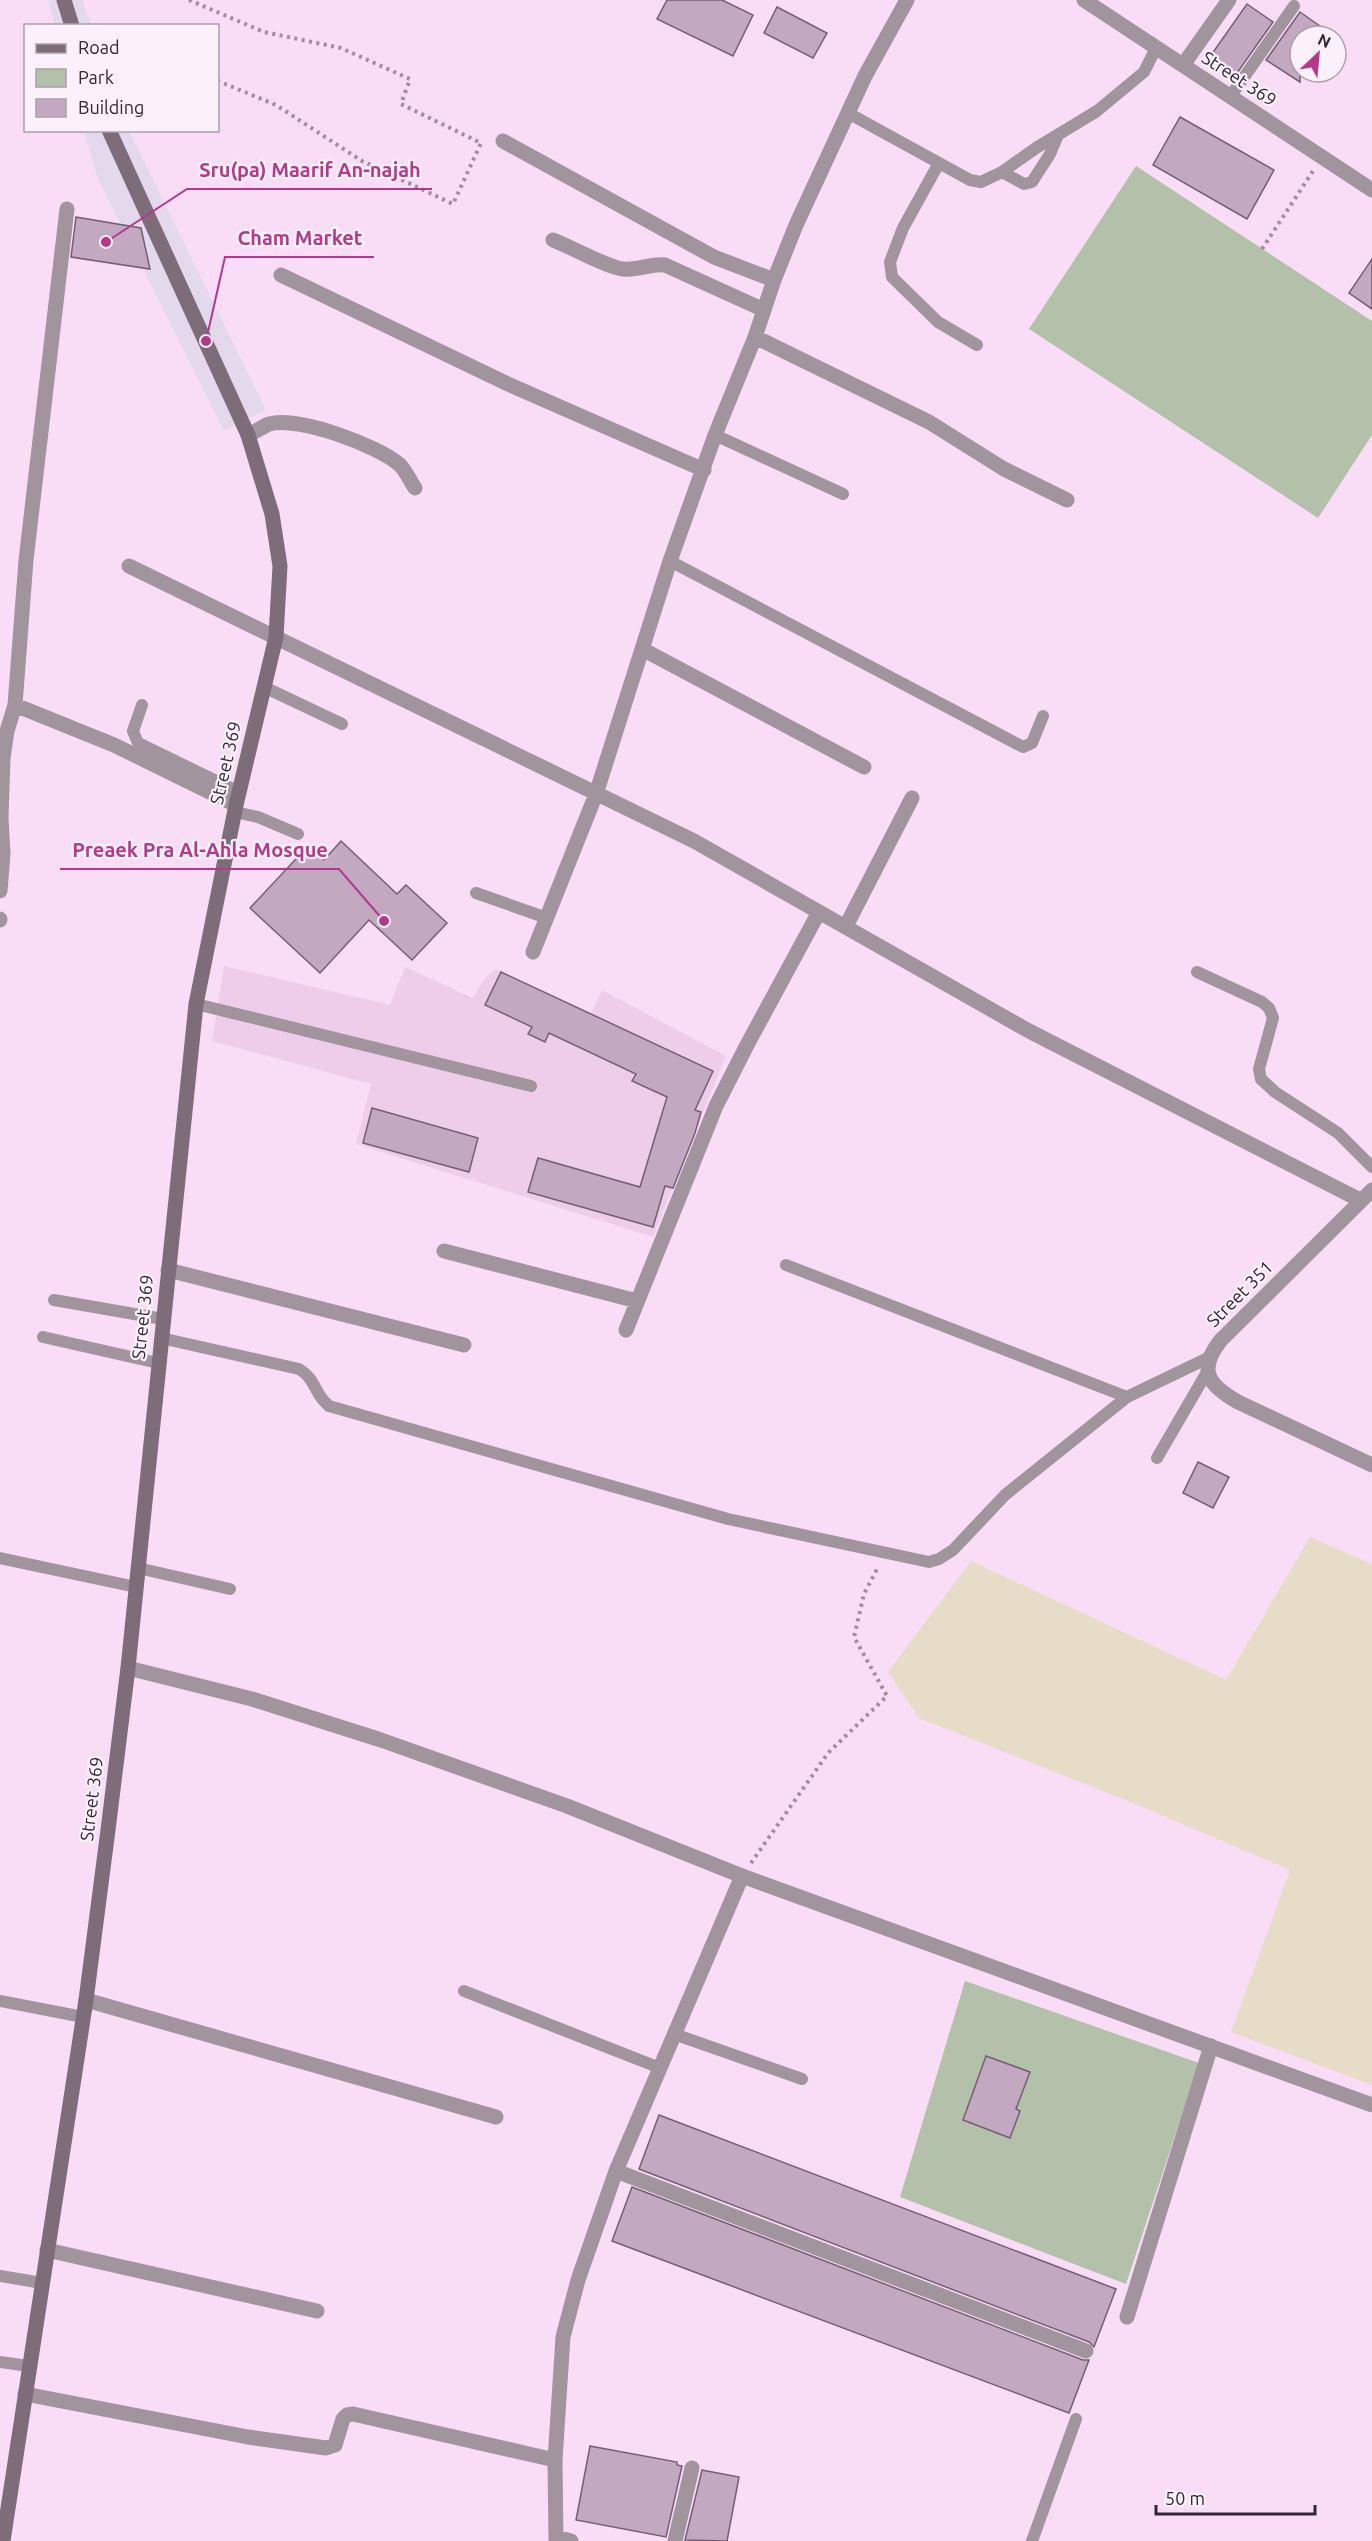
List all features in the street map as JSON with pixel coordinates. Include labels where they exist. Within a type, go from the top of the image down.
[{"type":"main road","points":[[64,0],[71,24]]},
{"type":"main road","name":"Street 369","points":[[3,2541],[86,2000],[128,1668],[196,1004],[237,803],[276,637],[280,566],[272,514],[248,435],[110,132]]},
{"type":"street","points":[[533,952],[596,794],[670,561],[774,280],[796,225],[865,76],[907,0]]},
{"type":"street","name":"Street 369","points":[[1084,0],[1372,190]]},
{"type":"street","points":[[1182,65],[1229,0]]},
{"type":"street","points":[[502,141],[714,256],[774,280]]},
{"type":"street","points":[[0,891],[3,854],[1,818],[3,758],[7,731],[15,705],[26,560],[67,209]]},
{"type":"street","points":[[553,240],[622,269],[644,268],[655,264],[665,265],[764,310]]},
{"type":"street","points":[[281,275],[508,384],[704,470]]},
{"type":"street","points":[[754,337],[929,422],[1004,469],[1067,500]]},
{"type":"street","points":[[248,435],[270,424],[315,428],[355,439],[402,467],[415,489]]},
{"type":"street","points":[[129,566],[694,841],[1029,1031],[1366,1195]]},
{"type":"street","points":[[642,650],[864,767]]},
{"type":"street","points":[[15,705],[114,745],[237,803]]},
{"type":"street","points":[[846,926],[912,798]]},
{"type":"street","points":[[626,1330],[716,1106],[819,912]]},
{"type":"street","name":"Street 351","points":[[1208,1365],[1221,1340],[1366,1195]]},
{"type":"street","points":[[444,1251],[637,1301]]},
{"type":"street","points":[[168,1270],[464,1345]]},
{"type":"street","points":[[1208,1365],[1219,1392],[1372,1465]]},
{"type":"street","points":[[128,1668],[252,1699],[381,1740],[567,1806],[742,1876],[1372,2105]]},
{"type":"street","points":[[561,2540],[555,2460],[563,2337],[578,2280],[616,2171],[742,1876]]},
{"type":"street","points":[[86,2000],[496,2116]]},
{"type":"street","points":[[1127,2317],[1210,2046]]},
{"type":"street","points":[[616,2171],[1086,2351]]},
{"type":"street","points":[[47,2250],[317,2311]]},
{"type":"street","points":[[25,2394],[248,2437],[326,2448],[335,2445],[343,2419],[353,2414],[555,2460]]},
{"type":"street","points":[[675,2541],[692,2468]]},
{"type":"lane","points":[[1230,97],[1294,6]]},
{"type":"lane","points":[[848,113],[970,180],[981,182],[1002,172],[1097,111],[1144,72],[1156,48]]},
{"type":"lane","points":[[1002,172],[1024,184],[1032,182],[1050,154],[1058,135]]},
{"type":"lane","points":[[939,163],[903,228],[890,262],[892,277],[938,322],[977,345]]},
{"type":"lane","points":[[715,435],[843,494]]},
{"type":"lane","points":[[670,561],[1023,747],[1032,743],[1043,716]]},
{"type":"lane","points":[[264,687],[342,724]]},
{"type":"lane","points":[[142,705],[133,731],[138,743],[258,817],[298,834]]},
{"type":"lane","points":[[476,894],[547,918]]},
{"type":"lane","points":[[1197,972],[1262,1002],[1269,1008],[1273,1018],[1259,1068],[1261,1079],[1275,1092],[1338,1133],[1372,1167]]},
{"type":"lane","points":[[196,1004],[531,1086]]},
{"type":"lane","points":[[786,1265],[1127,1397]]},
{"type":"lane","points":[[54,1300],[163,1319]]},
{"type":"lane","points":[[43,1337],[158,1363]]},
{"type":"lane","points":[[161,1338],[299,1369],[310,1376],[319,1398],[328,1407],[728,1519],[929,1562],[953,1550],[1005,1496],[1127,1397],[1208,1365]]},
{"type":"lane","points":[[1157,1458],[1208,1365]]},
{"type":"lane","points":[[0,1558],[136,1587]]},
{"type":"lane","points":[[138,1568],[230,1589]]},
{"type":"lane","points":[[464,1990],[660,2068]]},
{"type":"lane","points":[[0,2001],[83,2017]]},
{"type":"lane","points":[[674,2034],[802,2079]]},
{"type":"lane","points":[[0,2276],[42,2283]]},
{"type":"lane","points":[[0,2362],[29,2366]]},
{"type":"lane","points":[[1032,2541],[1076,2419]]},
{"type":"path","points":[[189,0],[264,32],[341,48],[410,79],[401,104],[481,143],[453,204],[362,161],[276,105],[219,81]]},
{"type":"path","points":[[1262,249],[1322,158]]},
{"type":"path","points":[[742,1876],[828,1753],[887,1696],[854,1637],[864,1594],[886,1553]]},
{"type":"shaded area","points":[[48,0],[82,0],[91,24],[55,24]]},
{"type":"shaded area","points":[[84,132],[129,132],[266,410],[224,431],[98,179]]},
{"type":"shaded area","points":[[224,966],[390,1005],[405,967],[473,998],[485,978],[496,969],[591,1013],[602,990],[726,1056],[653,1237],[356,1144],[371,1084],[212,1041]]},
{"type":"shaded area","points":[[1310,1537],[1372,1564],[1372,2085],[1231,2032],[1290,1870],[1133,1803],[919,1718],[888,1672],[971,1561],[1226,1680]]},
{"type":"green space","points":[[1136,166],[1372,321],[1372,435],[1318,518],[1029,329]]},
{"type":"green space","points":[[965,1981],[1199,2063],[1126,2284],[900,2197]]},
{"type":"building","points":[[667,0],[722,0],[753,15],[733,56],[657,19]]},
{"type":"building","points":[[1247,4],[1273,22],[1235,76],[1209,58]]},
{"type":"building","points":[[777,7],[827,33],[813,58],[764,33]]},
{"type":"building","points":[[1300,12],[1317,24],[1292,24]]},
{"type":"building","points":[[1288,29],[1288,74],[1266,60]]},
{"type":"building","points":[[1180,117],[1274,170],[1247,219],[1153,165]]},
{"type":"building","points":[[76,217],[141,228],[150,269],[71,257]]},
{"type":"building","points":[[1372,259],[1372,309],[1349,293]]},
{"type":"building","points":[[341,841],[397,894],[406,885],[447,923],[412,960],[369,920],[320,973],[250,908],[308,846],[324,860]]},
{"type":"building","points":[[501,972],[713,1071],[695,1110],[701,1112],[695,1133],[673,1188],[665,1186],[653,1227],[528,1192],[538,1158],[640,1187],[667,1097],[632,1081],[636,1074],[549,1033],[545,1042],[528,1034],[532,1027],[485,1005]]},
{"type":"building","points":[[372,1108],[478,1138],[469,1172],[363,1143]]},
{"type":"building","points":[[1198,1462],[1229,1477],[1213,1508],[1183,1493]]},
{"type":"building","points":[[986,2056],[1030,2072],[1016,2109],[1020,2111],[1010,2138],[963,2120]]},
{"type":"building","points":[[659,2115],[1116,2289],[1094,2347],[1089,2342],[639,2169]]},
{"type":"building","points":[[632,2187],[1083,2360],[1089,2360],[1069,2413],[612,2241]]},
{"type":"building","points":[[590,2446],[677,2462],[677,2465],[682,2466],[666,2537],[576,2520]]},
{"type":"building","points":[[702,2470],[739,2477],[727,2541],[685,2540]]},
{"type":"place","name":"Sru(pa) Maarif An-najah","points":[[106,242]]},
{"type":"place","name":"Cham Market","points":[[206,341]]},
{"type":"place","name":"Preaek Pra Al-Ahla Mosque","points":[[384,921]]}]
